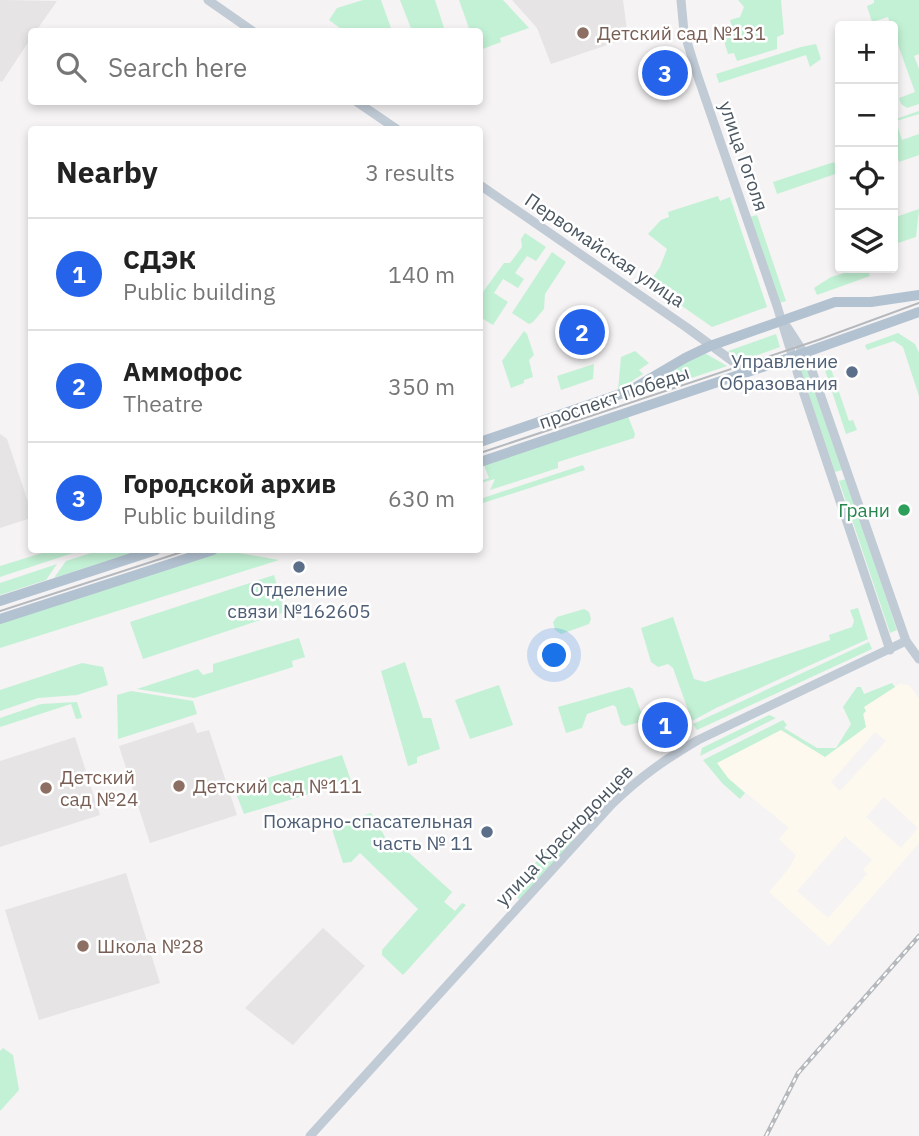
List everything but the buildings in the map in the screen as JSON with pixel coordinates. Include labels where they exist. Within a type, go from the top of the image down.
[{"type":"main road","points":[[208,0],[248,28]]},
{"type":"main road","name":"улица Гоголя","points":[[681,0],[686,40],[890,650]]},
{"type":"main road","points":[[361,105],[392,126]]},
{"type":"main road","name":"Первомайская улица","points":[[483,187],[746,371]]},
{"type":"main road","name":"проспект Победы","points":[[483,441],[629,391],[710,346],[835,302],[871,302],[919,295]]},
{"type":"main road","name":"проспект Победы","points":[[483,461],[919,312]]},
{"type":"main road","name":"улица Гоголя","points":[[782,321],[804,353],[906,641],[919,659]]},
{"type":"main road","points":[[832,478],[848,473]]},
{"type":"main road","points":[[0,601],[147,553]]},
{"type":"main road","points":[[0,619],[204,553]]},
{"type":"main road","name":"улица Краснодонцев","points":[[310,1136],[612,804],[639,779],[665,759],[698,740],[906,641]]},
{"type":"shaded area","points":[[0,0],[57,1],[38,28],[28,28],[28,43],[2,82]]},
{"type":"shaded area","name":"Детский сад №131","points":[[512,0],[623,0],[628,38],[551,64],[537,28]]},
{"type":"shaded area","points":[[0,434],[7,439],[28,502],[28,519],[0,528]]},
{"type":"shaded area","points":[[899,684],[909,685],[919,699],[919,843],[829,946],[769,892],[790,867],[796,855],[779,839],[789,828],[728,778],[717,763],[781,730],[825,757],[866,727],[863,708]],"holes":[[[875,732],[886,741],[840,791],[831,782]],[[884,797],[918,828],[901,848],[866,817]],[[845,836],[872,860],[863,870],[867,874],[828,918],[797,891]]]},
{"type":"shaded area","name":"Детский сад №111","points":[[193,722],[197,733],[209,730],[237,815],[150,843],[119,746]]},
{"type":"shaded area","name":"Детский сад №24","points":[[75,737],[100,815],[0,847],[0,761]]},
{"type":"shaded area","name":"Школа №28","points":[[126,873],[160,983],[39,1020],[5,910]]},
{"type":"shaded area","points":[[323,928],[365,966],[293,1045],[245,1008]]},
{"type":"green space","points":[[363,0],[381,0],[391,28],[340,28],[329,20],[337,8]]},
{"type":"green space","points":[[400,0],[435,0],[444,28],[411,28]]},
{"type":"green space","points":[[459,0],[503,0],[529,28],[500,38],[501,42],[483,49],[483,28],[469,28]]},
{"type":"green space","points":[[738,0],[781,0],[784,34],[777,37],[777,49],[737,61],[734,53],[728,54],[722,35],[733,31],[730,20],[740,17],[744,7]]},
{"type":"green space","points":[[874,0],[919,0],[919,54],[914,56],[919,69],[919,104],[907,108],[901,104],[899,98],[915,92],[898,45],[898,21],[889,21],[888,17],[872,21],[867,6],[874,3]]},
{"type":"green space","points":[[816,44],[821,59],[810,67],[806,55],[719,83],[716,74]]},
{"type":"green space","points":[[919,111],[919,114],[898,120]]},
{"type":"green space","points":[[898,127],[902,140],[919,134],[919,155],[899,162]]},
{"type":"green space","points":[[834,162],[835,165],[835,174],[777,194],[773,182]]},
{"type":"green space","points":[[718,196],[720,201],[730,197],[767,307],[712,327],[649,283],[660,267],[667,249],[648,234],[661,220],[669,217],[668,212]]},
{"type":"green space","points":[[919,209],[916,237],[898,243],[898,216]]},
{"type":"green space","points":[[757,215],[786,301],[779,303],[750,217]]},
{"type":"green space","points":[[525,233],[546,247],[536,261],[527,256],[515,273],[524,279],[518,288],[503,279],[494,293],[508,302],[493,325],[483,319],[483,292],[504,263],[510,263],[522,247],[521,239]]},
{"type":"green space","points":[[552,252],[566,262],[545,294],[544,309],[529,324],[512,313]]},
{"type":"green space","points":[[845,273],[869,273],[870,276],[817,295],[814,288],[831,277]]},
{"type":"green space","points":[[524,331],[534,355],[529,360],[533,377],[511,388],[502,361]]},
{"type":"green space","points":[[898,333],[915,344],[919,353],[919,396],[903,347],[894,341],[867,350],[865,345]]},
{"type":"green space","points":[[776,334],[780,347],[744,360],[728,351]]},
{"type":"green space","points":[[635,351],[649,363],[639,370],[643,374],[618,390],[621,357]]},
{"type":"green space","points":[[703,352],[727,366],[635,397],[634,391]]},
{"type":"green space","points":[[594,364],[593,379],[561,390],[557,376]]},
{"type":"green space","points":[[823,364],[830,366],[849,421],[853,420],[857,430],[846,434]]},
{"type":"green space","points":[[807,368],[842,470],[835,472],[800,370]]},
{"type":"green space","points":[[627,414],[635,434],[634,438],[558,462],[558,468],[490,490],[495,479],[483,482],[489,478],[483,463]]},
{"type":"green space","points":[[583,465],[585,470],[483,503],[483,498]]},
{"type":"green space","points":[[846,479],[897,630],[890,633],[839,481]]},
{"type":"green space","points":[[42,553],[73,553],[0,577],[0,566]]},
{"type":"green space","points":[[91,553],[132,553],[54,578],[66,561]]},
{"type":"green space","points":[[213,553],[239,553],[279,560],[0,648],[0,623]]},
{"type":"green space","points":[[57,564],[46,580],[0,595],[0,583]]},
{"type":"green space","points":[[274,575],[285,612],[143,659],[130,622]]},
{"type":"green space","points":[[858,608],[868,639],[692,721],[673,668],[668,664],[658,667],[651,662],[641,628],[673,617],[694,679],[705,682],[830,640],[829,635],[852,627],[854,621],[850,610]]},
{"type":"green space","points":[[584,609],[589,612],[589,624],[561,634],[555,630],[553,622],[557,617]]},
{"type":"green space","points":[[299,638],[305,657],[292,661],[293,667],[194,698],[137,689],[198,669],[203,675],[213,672],[213,664]]},
{"type":"green space","points":[[869,642],[872,649],[697,730],[693,724]]},
{"type":"green space","points":[[405,662],[423,718],[431,718],[440,749],[417,757],[417,763],[408,766],[381,671]]},
{"type":"green space","points":[[82,663],[103,667],[108,685],[77,695],[38,698],[0,711],[0,690]]},
{"type":"green space","points":[[892,683],[895,687],[864,707],[866,727],[825,757],[781,730],[717,763],[728,778],[745,793],[740,799],[703,760],[783,720],[787,725],[784,728],[817,748],[836,748],[851,724],[843,707],[857,687],[861,687],[864,694]]},
{"type":"green space","points":[[499,685],[513,725],[470,739],[455,700]]},
{"type":"green space","points":[[629,687],[633,689],[643,718],[640,722],[625,726],[621,724],[613,705],[587,714],[582,728],[566,733],[558,707]]},
{"type":"green space","points":[[131,691],[193,701],[197,714],[118,739],[117,695]]},
{"type":"green space","points":[[77,702],[82,718],[76,719],[71,704],[0,727],[0,718],[41,704]]},
{"type":"green space","points":[[769,715],[776,718],[700,756],[702,748]]},
{"type":"green space","points":[[342,755],[351,781],[244,814],[234,788]]},
{"type":"green space","points":[[371,813],[385,837],[383,841],[392,848],[398,843],[452,892],[444,902],[455,911],[462,903],[466,905],[403,975],[382,955],[382,950],[418,909],[360,853],[351,862],[343,863],[331,826]]},
{"type":"green space","points":[[565,830],[575,840],[521,901],[510,891]]},
{"type":"green space","points":[[3,1048],[13,1055],[19,1090],[0,1111],[0,1051]]},
{"type":"tram line","points":[[483,452],[818,340],[919,303]]},
{"type":"tram line","points":[[0,611],[179,553]]},
{"type":"railway","points":[[766,1136],[798,1073],[919,936]]},
{"type":"place","name":"Детский сад №131","points":[[583,33]]},
{"type":"place","name":"Городской архив","points":[[665,73]]},
{"type":"place","name":"Аммофос","points":[[582,332]]},
{"type":"place","name":"Управление Образования","points":[[852,372]]},
{"type":"place","name":"Грани","points":[[904,510]]},
{"type":"place","name":"Отделение связи №162605","points":[[299,567]]},
{"type":"place","name":"СДЭК","points":[[665,725]]},
{"type":"place","name":"Детский сад №111","points":[[179,786]]},
{"type":"place","name":"Детский сад №24","points":[[46,788]]},
{"type":"place","name":"Пожарно-спасательная часть № 11","points":[[487,832]]},
{"type":"place","name":"Школа №28","points":[[83,946]]}]
